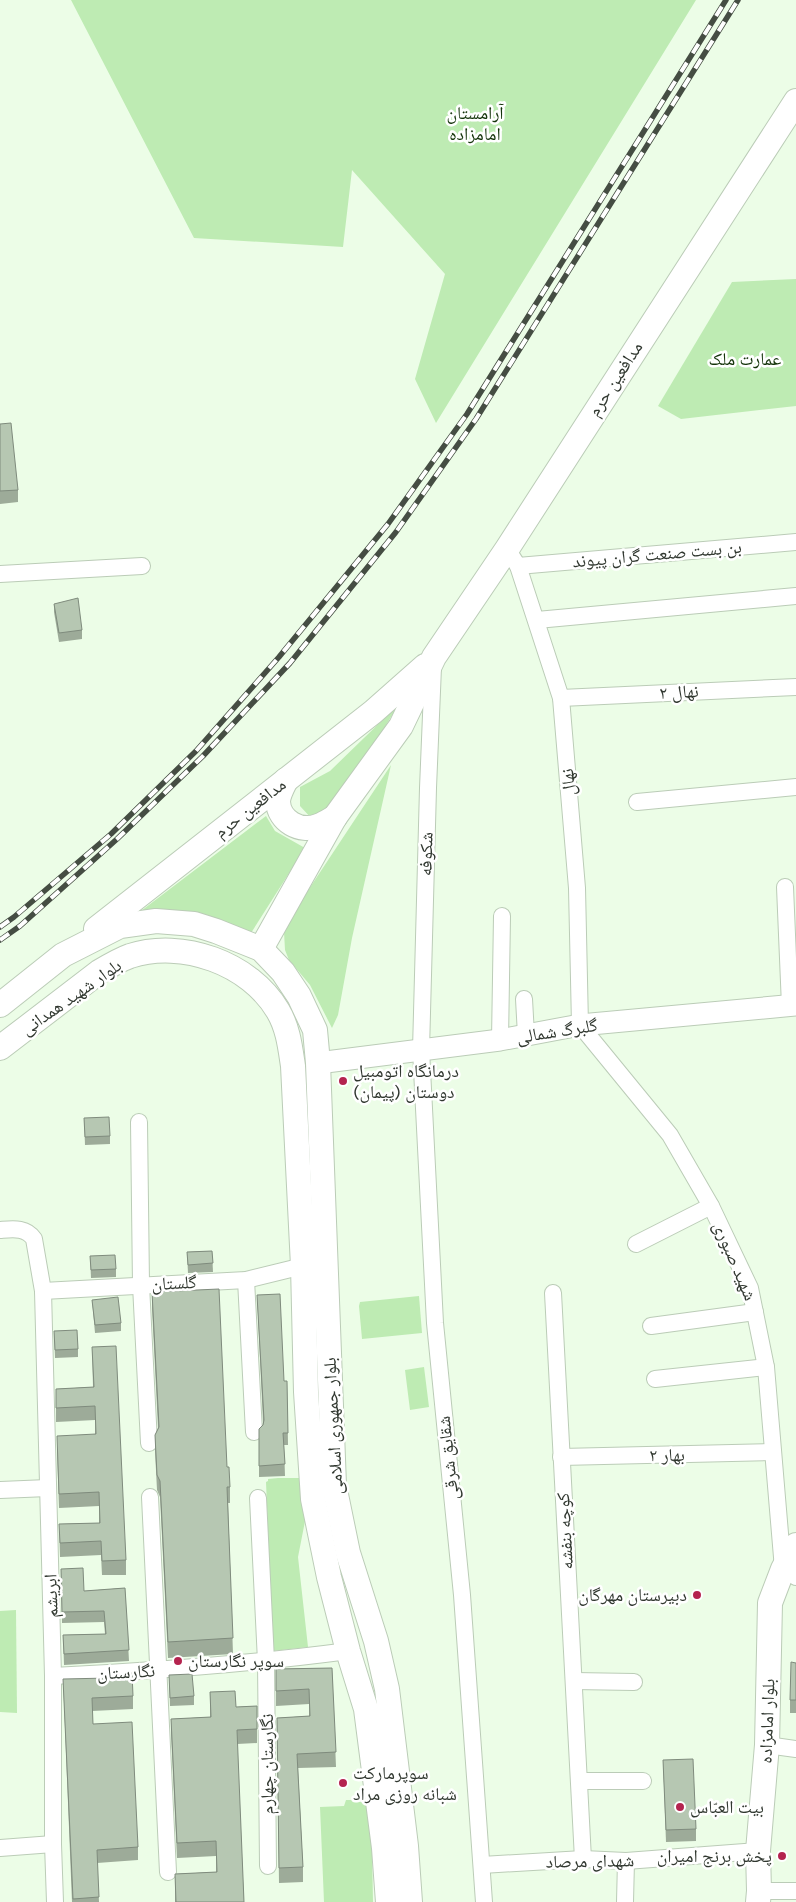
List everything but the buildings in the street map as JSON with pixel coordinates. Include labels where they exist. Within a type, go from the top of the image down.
[{"type":"main road","name":"مدافعین حرم","points":[[63,955],[373,712],[434,658],[512,557],[796,101]]},
{"type":"main road","name":"مدافعین حرم","points":[[260,949],[335,817],[401,726],[434,658]]},
{"type":"main road","points":[[286,780],[278,800],[281,813],[290,824],[305,828],[317,827],[335,817]]},
{"type":"main road","name":"بلوار شهید همدانی","points":[[0,1005],[63,955],[120,926],[156,921],[194,924],[260,949],[283,972],[299,996],[315,1030],[318,1063]]},
{"type":"main road","name":"بلوار شهید همدانی","points":[[0,1048],[99,972],[117,962],[146,953],[177,951],[193,953],[214,960],[240,973],[262,991],[278,1011],[288,1033],[293,1066]]},
{"type":"main road","points":[[293,1066],[318,1063]]},
{"type":"main road","name":"بلوار جمهوری اسلامی","points":[[318,1063],[334,1485],[348,1553],[376,1641],[387,1689],[395,1847],[388,1902]]},
{"type":"main road","name":"بلوار جمهوری اسلامی","points":[[293,1066],[303,1266],[306,1392],[313,1499],[329,1577],[348,1650],[366,1708],[395,1847],[410,1902]]},
{"type":"main road","name":"بلوار امامزاده","points":[[758,1896],[758,1851],[767,1745],[770,1603],[790,1573],[796,1545]]},
{"type":"street","name":"بن بست صنعت گران پیوند","points":[[512,557],[796,542]]},
{"type":"street","name":"نهال","points":[[512,557],[537,620],[561,698],[577,888],[580,1025]]},
{"type":"street","points":[[0,574],[142,566]]},
{"type":"street","points":[[537,620],[796,596]]},
{"type":"street","name":"شکوفه","points":[[421,1050],[428,788],[434,658]]},
{"type":"street","name":"نهال ۲","points":[[561,698],[796,687]]},
{"type":"street","points":[[637,802],[796,787]]},
{"type":"street","points":[[785,887],[793,1005]]},
{"type":"street","points":[[500,1040],[502,916]]},
{"type":"street","points":[[524,999],[526,1035]]},
{"type":"street","name":"گلبرگ شمالی","points":[[318,1063],[500,1040],[580,1025],[793,1005]]},
{"type":"street","name":"شهید صبوری","points":[[580,1025],[670,1136],[711,1206],[750,1288],[766,1367],[772,1427],[772,1452],[790,1573]]},
{"type":"street","name":"شقایق شرقی","points":[[421,1050],[435,1323],[462,1595],[484,1902]]},
{"type":"street","points":[[139,1122],[141,1285],[149,1443]]},
{"type":"street","points":[[636,1244],[711,1206]]},
{"type":"street","name":"ابریشم","points":[[0,1230],[20,1229],[28,1232],[34,1239],[43,1291],[53,1676],[54,1902]]},
{"type":"street","name":"گلستان","points":[[43,1291],[246,1280],[303,1266]]},
{"type":"street","points":[[246,1280],[254,1432]]},
{"type":"street","name":"کوچه بنفشه","points":[[553,1293],[583,1859]]},
{"type":"street","points":[[651,1326],[756,1312]]},
{"type":"street","points":[[655,1379],[766,1367]]},
{"type":"street","name":"بهار ۲","points":[[561,1457],[772,1452]]},
{"type":"street","points":[[0,1490],[48,1488]]},
{"type":"street","points":[[150,1497],[168,1872]]},
{"type":"street","name":"نگارستان چهارم","points":[[258,1498],[266,1662],[268,1866]]},
{"type":"street","name":"نگارستان","points":[[53,1676],[266,1662],[348,1650]]},
{"type":"street","points":[[574,1681],[634,1682]]},
{"type":"street","points":[[767,1745],[796,1749]]},
{"type":"street","points":[[580,1781],[643,1781]]},
{"type":"street","points":[[0,1848],[53,1844]]},
{"type":"street","name":"شهدای مرصاد","points":[[482,1865],[583,1859],[626,1861],[758,1851]]},
{"type":"street","points":[[625,1902],[626,1861]]},
{"type":"street","points":[[758,1896],[796,1891]]},
{"type":"green space","name":"آرامستان امامزاده","points":[[71,0],[696,0],[436,423],[415,379],[445,274],[352,170],[343,247],[194,238]]},
{"type":"green space","name":"عمارت ملک","points":[[796,279],[796,406],[681,419],[658,406],[732,282]]},
{"type":"green space","points":[[399,704],[353,778],[331,807],[312,819],[300,806],[300,787],[330,771]]},
{"type":"green space","points":[[391,765],[352,938],[338,1015],[332,1028],[310,985],[289,960],[285,950],[284,932],[303,898]]},
{"type":"green space","points":[[266,816],[275,831],[305,848],[251,933],[137,914]]},
{"type":"green space","points":[[419,1296],[422,1333],[362,1339],[360,1302]]},
{"type":"green space","points":[[424,1367],[429,1407],[410,1410],[405,1370]]},
{"type":"green space","points":[[300,1478],[307,1511],[298,1557],[308,1647],[273,1651],[266,1482],[268,1479]]},
{"type":"green space","points":[[16,1610],[17,1713],[0,1712],[0,1611]]},
{"type":"green space","points":[[346,1800],[371,1800],[373,1902],[324,1902],[320,1807],[344,1806]]},
{"type":"railway","points":[[0,927],[111,834],[196,751],[279,657],[388,524],[467,414],[726,0]]},
{"type":"railway","points":[[0,940],[20,926],[117,839],[203,756],[290,663],[396,532],[476,419],[738,0]]},
{"type":"place","name":"درمانگاه اتومبیل دوستان (پیمان)","points":[[343,1081]]},
{"type":"place","name":"دبیرستان مهرگان","points":[[697,1595]]},
{"type":"place","name":"سوپر نگارستان","points":[[178,1661]]},
{"type":"place","name":"سوپرمارکت شبانه روزی مراد","points":[[343,1783]]},
{"type":"place","name":"بیت العبّاس","points":[[680,1807]]},
{"type":"place","name":"پخش برنج امیران","points":[[782,1856]]}]
